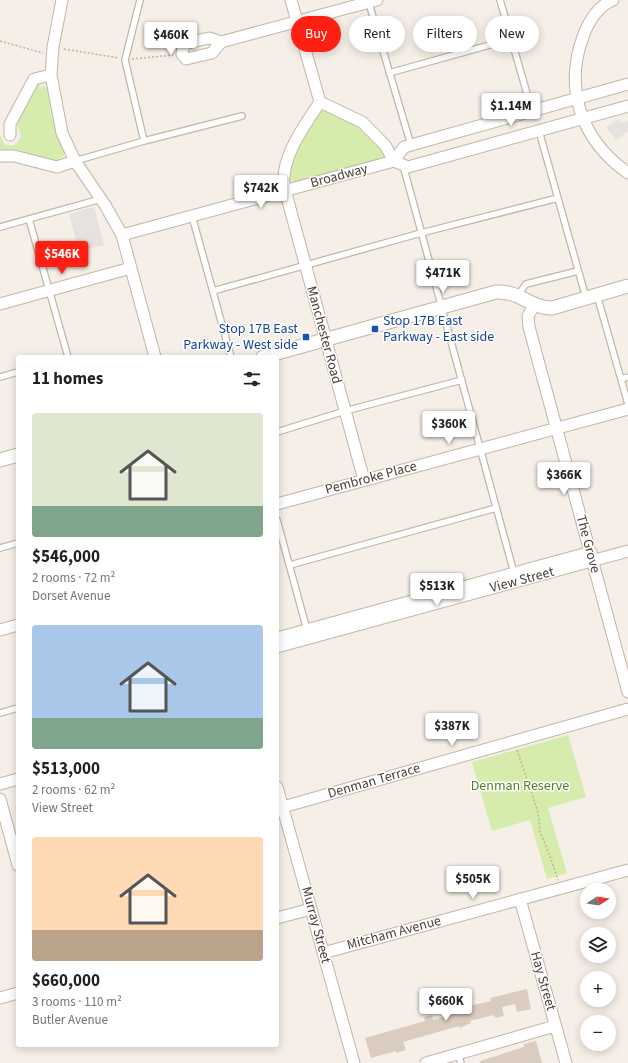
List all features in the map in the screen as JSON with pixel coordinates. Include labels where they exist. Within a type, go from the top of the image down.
[{"type":"street","points":[[62,0],[53,51],[51,75],[62,133],[75,161],[101,199],[122,235],[154,355]]},
{"type":"street","points":[[291,0],[296,16]]},
{"type":"street","points":[[316,16],[371,1]]},
{"type":"street","points":[[607,1],[594,15],[587,26],[576,63],[575,85],[577,98],[585,125],[603,150],[615,163],[628,173]]},
{"type":"street","points":[[221,42],[209,38],[187,43],[183,47],[182,54],[186,59],[212,52],[221,42],[291,23]]},
{"type":"street","points":[[306,52],[320,102],[362,122],[384,145],[398,163]]},
{"type":"street","points":[[10,135],[10,124],[34,79],[51,75]]},
{"type":"street","points":[[398,163],[404,147],[628,84]]},
{"type":"street","name":"Manchester Road","points":[[320,102],[294,142],[284,179],[285,190],[364,480]]},
{"type":"street","name":"Broadway","points":[[122,235],[285,190],[398,163],[408,167],[628,106]]},
{"type":"street","points":[[0,156],[14,156],[57,167],[75,161]]},
{"type":"street","points":[[0,304],[131,268]]},
{"type":"street","points":[[270,355],[496,292],[511,293],[535,304],[546,308],[552,308],[628,286]]},
{"type":"street","name":"The Grove","points":[[535,304],[528,316],[529,327],[628,692]]},
{"type":"street","name":"Pembroke Place","points":[[279,503],[628,408]]},
{"type":"street","points":[[0,460],[16,456]]},
{"type":"street","name":"View Street","points":[[279,637],[514,574],[592,556],[628,551]]},
{"type":"street","name":"View Street","points":[[279,646],[592,556]]},
{"type":"street","points":[[0,630],[16,626]]},
{"type":"street","name":"Denman Terrace","points":[[283,807],[628,709]]},
{"type":"street","points":[[0,784],[16,780]]},
{"type":"street","name":"Murray Street","points":[[279,794],[354,1063]]},
{"type":"street","points":[[0,799],[16,858]]},
{"type":"street","name":"Mitcham Avenue","points":[[323,953],[628,870]]},
{"type":"street","name":"Hay Street","points":[[520,900],[566,1063]]},
{"type":"street","points":[[279,917],[311,909]]},
{"type":"street","points":[[0,998],[16,994]]},
{"type":"street","points":[[426,1063],[460,1058],[555,1026]]},
{"type":"lane","points":[[140,0],[125,60],[144,141]]},
{"type":"lane","points":[[500,0],[505,16]]},
{"type":"lane","points":[[371,1],[389,73],[410,145]]},
{"type":"lane","points":[[389,73],[485,46]]},
{"type":"lane","points":[[515,52],[532,111]]},
{"type":"lane","points":[[75,161],[144,141],[242,116]]},
{"type":"lane","points":[[539,131],[578,271],[591,296],[621,379],[628,404]]},
{"type":"lane","points":[[398,163],[421,233],[514,574]]},
{"type":"lane","points":[[213,291],[421,233],[558,198]]},
{"type":"lane","points":[[0,227],[101,199]]},
{"type":"lane","points":[[192,216],[230,355]]},
{"type":"lane","points":[[29,219],[67,355]]},
{"type":"lane","points":[[518,295],[526,284],[578,271]]},
{"type":"lane","points":[[0,377],[16,373]]},
{"type":"lane","points":[[621,379],[628,377]]},
{"type":"lane","points":[[279,431],[345,411],[462,380]]},
{"type":"lane","points":[[290,565],[496,508]]},
{"type":"lane","points":[[279,527],[307,630]]},
{"type":"lane","points":[[0,548],[16,544]]},
{"type":"lane","points":[[0,713],[16,709]]},
{"type":"path","points":[[0,41],[53,51],[125,60],[182,54]]},
{"type":"path","points":[[514,741],[538,812],[540,832],[550,856],[560,889]]},
{"type":"green space","points":[[39,83],[40,87],[44,86],[48,89],[52,118],[64,152],[64,156],[60,158],[61,163],[20,152],[0,151],[0,133],[4,144],[10,146],[17,143],[20,139],[21,136],[17,125],[18,119],[35,86]]},
{"type":"green space","points":[[324,110],[354,123],[365,130],[385,153],[384,156],[382,159],[294,182],[289,175],[296,148],[320,111]]},
{"type":"green space","name":"Denman Reserve","points":[[568,735],[586,797],[548,808],[567,873],[547,879],[530,820],[492,831],[472,762]]},
{"type":"shaded area","points":[[618,119],[622,123],[628,120],[628,131],[616,140],[606,127]]},
{"type":"shaded area","points":[[94,207],[104,245],[79,251],[69,214]]},
{"type":"building","points":[[527,989],[531,1009],[517,1012],[515,1004],[502,1007],[504,1016],[495,1018],[494,1015],[470,1021],[471,1023],[460,1028],[459,1026],[403,1042],[406,1050],[396,1053],[396,1051],[371,1058],[365,1038],[425,1021],[424,1017],[432,1015],[433,1020],[453,1014],[448,1003],[460,998],[464,1007],[491,1001],[490,998]]},
{"type":"building","points":[[536,1041],[542,1063],[481,1063],[480,1061],[524,1047],[524,1044]]},
{"type":"place","name":"Stop 17B East Parkway - East side","points":[[375,329]]},
{"type":"place","name":"Stop 17B East Parkway - West side","points":[[306,337]]}]
